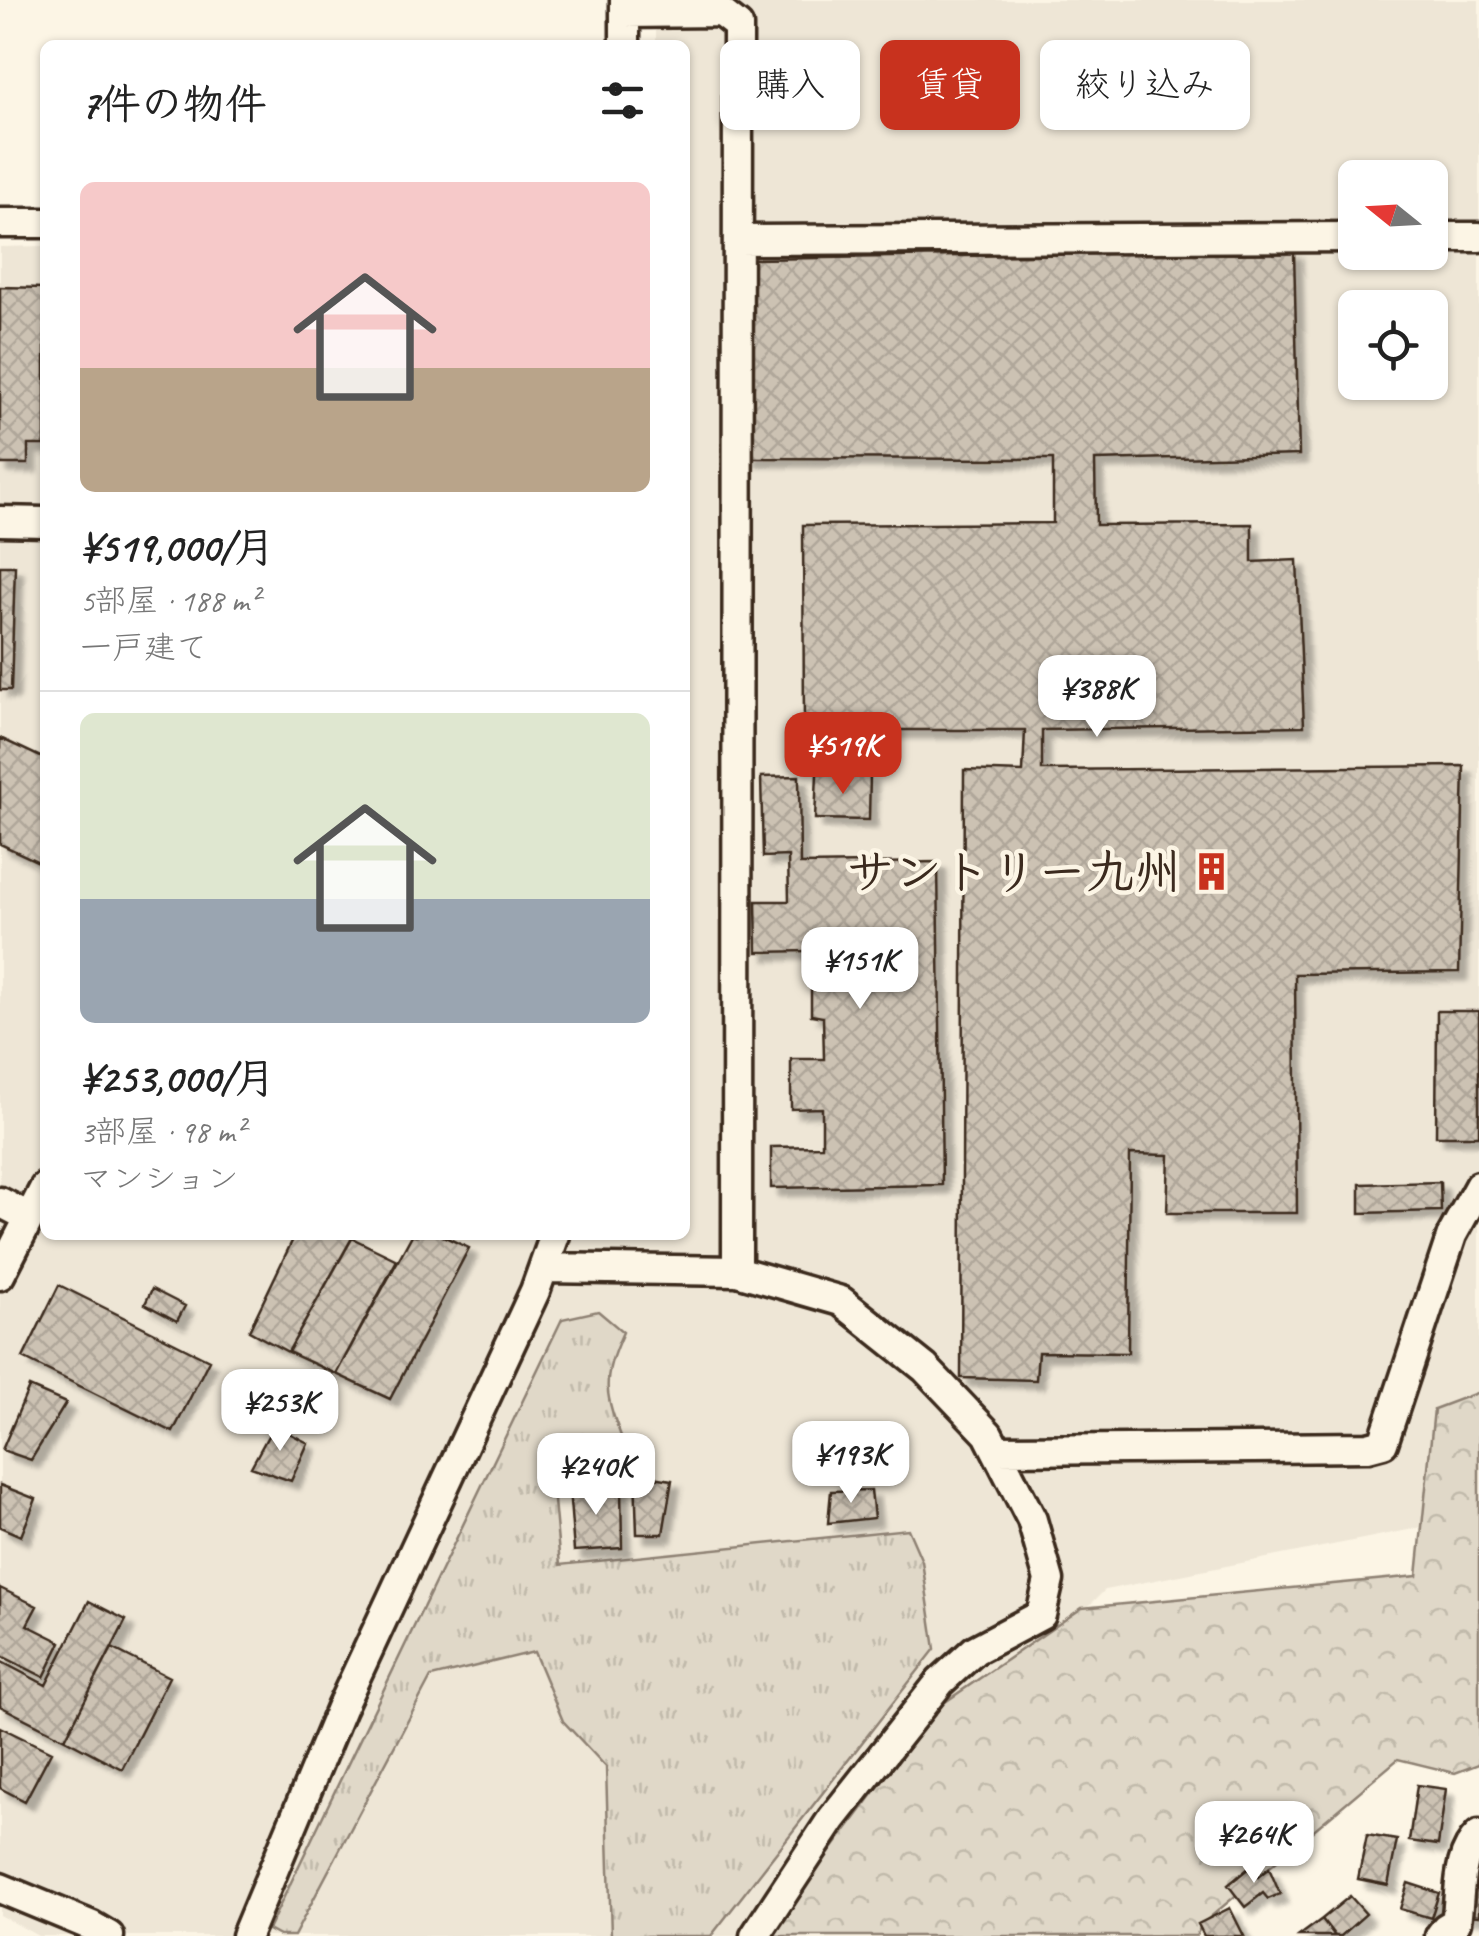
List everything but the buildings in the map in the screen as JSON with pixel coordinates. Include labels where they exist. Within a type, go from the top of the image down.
[{"type":"street","points":[[625,40],[625,6],[720,12],[738,26],[736,1271]]},
{"type":"street","points":[[0,222],[40,224]]},
{"type":"street","points":[[1448,237],[1479,237]]},
{"type":"street","points":[[738,240],[1338,238]]},
{"type":"street","points":[[0,521],[40,522]]},
{"type":"street","points":[[997,1450],[1368,1447],[1383,1443],[1452,1235],[1479,1186]]},
{"type":"street","points":[[0,1275],[40,1196]]},
{"type":"street","points":[[0,1202],[29,1217]]},
{"type":"street","points":[[246,1936],[349,1690],[544,1268],[553,1240]]},
{"type":"street","points":[[544,1268],[736,1271],[840,1301],[925,1368],[988,1434],[1032,1520],[1049,1580],[1041,1616],[975,1650],[940,1682],[832,1818],[755,1936]]},
{"type":"street","points":[[1440,1936],[1456,1922],[1462,1865],[1479,1835]]},
{"type":"street","points":[[0,1888],[109,1936]]},
{"type":"shaded area","points":[[656,0],[1479,0],[1479,1516],[1105,1590],[817,1877],[773,1936],[38,1936],[0,1915],[0,247],[40,246],[40,1240],[690,1240],[690,40],[656,40]]},
{"type":"green space","points":[[598,1311],[623,1332],[611,1364],[608,1388],[624,1444],[596,1448],[552,1479],[560,1565],[908,1529],[922,1561],[935,1649],[711,1936],[611,1936],[606,1767],[563,1721],[534,1652],[431,1677],[294,1936],[279,1936],[268,1930],[562,1319]]},
{"type":"green space","points":[[1479,1392],[1479,1764],[1455,1773],[1398,1759],[1202,1924],[1196,1936],[772,1936],[786,1911],[938,1707],[1082,1608],[1417,1576],[1434,1409]]},
{"type":"place","name":"サントリー九州","points":[[1212,872]]}]
